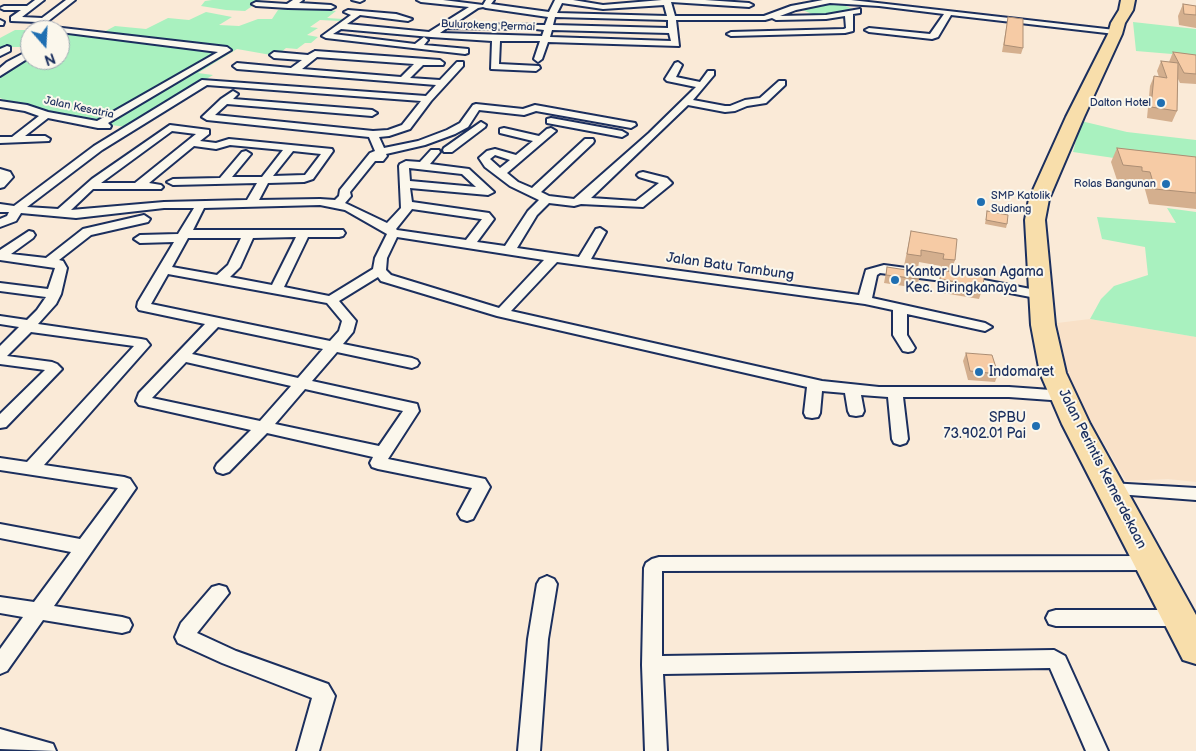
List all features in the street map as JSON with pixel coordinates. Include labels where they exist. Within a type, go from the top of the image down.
[{"type":"highway","name":"Jalan Perintis Kemerdekaan","points":[[1128,0],[1115,33],[1080,110],[1075,116],[1039,199],[1035,220],[1041,295],[1049,357],[1053,373],[1076,424],[1196,649]]},
{"type":"street","points":[[40,0],[14,19],[44,20],[71,0]]},
{"type":"street","points":[[359,0],[345,10],[408,19]]},
{"type":"street","points":[[422,0],[484,4]]},
{"type":"street","points":[[517,10],[524,0]]},
{"type":"street","points":[[552,15],[559,0],[602,7],[667,1],[700,2],[702,6],[707,7],[753,4]]},
{"type":"street","name":"Bulurokeng Permai","points":[[432,35],[460,16],[484,4],[552,15],[672,18],[765,18],[794,8],[829,0],[944,12]]},
{"type":"street","points":[[920,9],[924,0]]},
{"type":"street","points":[[496,39],[494,67],[537,64],[545,39],[676,48],[672,31],[672,18],[667,1]]},
{"type":"street","points":[[256,4],[287,6],[296,2],[331,8]]},
{"type":"street","points":[[765,18],[817,18],[877,4],[1115,33]]},
{"type":"street","points":[[601,16],[602,7]]},
{"type":"street","points":[[4,8],[29,8]]},
{"type":"street","points":[[731,34],[849,30],[849,12]]},
{"type":"street","points":[[870,30],[934,36],[944,12]]},
{"type":"street","points":[[358,13],[326,36],[465,52]]},
{"type":"street","name":"Bulurokeng Permai","points":[[432,35],[496,39],[545,39],[552,15]]},
{"type":"street","points":[[460,16],[536,26]]},
{"type":"street","points":[[817,18],[819,31]]},
{"type":"street","points":[[894,33],[892,25],[898,24]]},
{"type":"street","points":[[339,26],[432,35]]},
{"type":"street","name":"Bulurokeng Permai","points":[[444,26],[536,26],[672,31]]},
{"type":"street","points":[[70,31],[227,50],[98,125]]},
{"type":"street","points":[[70,36],[78,32]]},
{"type":"street","points":[[416,47],[432,35]]},
{"type":"street","points":[[293,71],[325,44]]},
{"type":"street","points":[[274,55],[349,56],[440,63]]},
{"type":"street","points":[[329,74],[349,56]]},
{"type":"street","points":[[0,73],[5,64],[20,57]]},
{"type":"street","points":[[365,77],[385,59]]},
{"type":"street","points":[[403,80],[421,62]]},
{"type":"street","points":[[233,94],[207,117],[373,134],[389,133],[406,128],[428,99],[460,64]]},
{"type":"street","points":[[678,65],[670,80],[702,85]]},
{"type":"street","points":[[237,66],[442,83]]},
{"type":"street","points":[[581,201],[686,102],[711,73]]},
{"type":"street","points":[[0,223],[12,218],[18,210],[82,159],[124,130],[160,111],[208,81],[428,99]]},
{"type":"street","points":[[686,102],[725,109],[732,108],[745,103],[763,101],[782,83]]},
{"type":"street","points":[[224,101],[376,110],[353,132]]},
{"type":"street","name":"Jalan Kesatria","points":[[0,104],[27,108],[46,115],[124,130]]},
{"type":"street","points":[[381,152],[421,143],[452,132],[464,125],[476,107],[524,112],[535,108],[631,125]]},
{"type":"street","points":[[524,112],[525,116],[622,134]]},
{"type":"street","points":[[14,140],[46,115]]},
{"type":"street","points":[[448,150],[485,125],[464,125]]},
{"type":"street","points":[[61,214],[92,186],[170,128],[205,132],[139,186]]},
{"type":"street","points":[[504,131],[540,139]]},
{"type":"street","points":[[501,174],[551,131]]},
{"type":"street","points":[[0,208],[61,214],[111,212],[164,205],[341,200],[354,192],[382,156],[373,134]]},
{"type":"street","points":[[0,140],[45,139]]},
{"type":"street","points":[[534,193],[589,141]]},
{"type":"street","points":[[173,182],[264,181],[307,178],[328,151],[228,142],[217,146],[191,143]]},
{"type":"street","points":[[252,202],[264,181],[288,151]]},
{"type":"street","points":[[423,165],[435,152]]},
{"type":"street","points":[[518,159],[494,152],[485,157],[489,164],[520,187],[546,199],[574,203],[581,201],[639,205],[666,183],[663,180],[643,176]]},
{"type":"street","points":[[222,181],[246,154]]},
{"type":"street","points":[[331,300],[379,271],[383,251],[391,231],[406,210],[405,184],[405,165],[423,165],[465,171],[488,192],[405,184]]},
{"type":"street","points":[[0,172],[7,177],[0,185]]},
{"type":"street","points":[[92,186],[157,187]]},
{"type":"street","points":[[510,249],[532,213],[546,199]]},
{"type":"street","name":"Jalan Batu Tambung","points":[[341,200],[391,231],[583,262],[865,300],[985,327]]},
{"type":"street","points":[[406,205],[485,216],[488,219],[470,243]]},
{"type":"street","points":[[199,209],[145,302],[144,307],[412,363]]},
{"type":"street","points":[[49,262],[87,232],[144,219]]},
{"type":"street","points":[[583,262],[600,232]]},
{"type":"street","points":[[276,290],[304,233]]},
{"type":"street","points":[[140,239],[246,234],[339,233]]},
{"type":"street","points":[[220,279],[234,267],[247,237],[246,234]]},
{"type":"street","points":[[0,256],[29,235]]},
{"type":"street","points":[[0,256],[49,262],[58,264],[61,268],[54,294],[48,306],[0,354]]},
{"type":"street","points":[[502,313],[554,257]]},
{"type":"street","points":[[164,269],[331,300],[349,321],[346,332],[264,426],[223,468]]},
{"type":"street","points":[[865,300],[871,273],[884,269],[958,278],[1041,295]]},
{"type":"street","points":[[379,271],[382,275],[392,280],[502,313],[750,368],[815,385],[852,390],[895,392],[1009,392],[1065,396]]},
{"type":"street","points":[[0,287],[54,294]]},
{"type":"street","points":[[900,309],[900,336],[908,348]]},
{"type":"street","points":[[0,320],[141,343],[143,346],[75,418],[31,469]]},
{"type":"street","points":[[215,322],[188,348],[183,357],[144,397],[144,401],[383,453]]},
{"type":"street","points":[[183,357],[411,408],[411,411],[378,460],[380,465],[479,483],[481,487],[467,514]]},
{"type":"street","points":[[0,359],[55,369],[0,423]]},
{"type":"street","points":[[812,413],[815,385]]},
{"type":"street","points":[[852,390],[856,411]]},
{"type":"street","points":[[895,392],[900,439]]},
{"type":"street","points":[[0,464],[126,485],[126,491],[0,665]]},
{"type":"street","points":[[1110,489],[1196,494]]},
{"type":"street","points":[[0,531],[84,547]]},
{"type":"street","points":[[656,751],[652,665],[652,568],[659,564],[1150,563]]},
{"type":"street","points":[[529,751],[538,639],[547,584]]},
{"type":"street","points":[[219,593],[188,629],[185,637],[229,657],[320,691],[324,696],[323,702],[308,751]]},
{"type":"street","points":[[0,605],[122,625]]},
{"type":"street","points":[[1056,618],[1180,618]]},
{"type":"street","points":[[652,665],[1054,660],[1058,662],[1097,751]]},
{"type":"street","points":[[0,739],[45,751]]},
{"type":"shaded area","points":[[1090,319],[1196,337],[1196,482],[1168,479],[1126,481],[1068,383],[1057,323]]},
{"type":"green space","points":[[261,0],[245,11],[201,6],[205,1]]},
{"type":"green space","points":[[836,2],[853,9],[817,16],[800,9]]},
{"type":"green space","points":[[290,8],[330,8],[327,10],[336,11],[327,18],[343,19],[341,21],[320,20],[310,27],[318,28],[307,35],[318,37],[311,43],[305,43],[297,49],[286,48],[280,53],[271,55],[237,49],[198,73],[213,75],[126,127],[28,111],[0,98],[0,73],[20,56],[20,70],[70,70],[70,31],[102,33],[115,26],[146,29],[168,18],[189,20],[206,12],[232,17],[219,25],[239,26],[258,19],[272,19],[278,10]]},
{"type":"green space","points":[[1133,22],[1196,29],[1196,56],[1136,51]]},
{"type":"green space","points":[[15,30],[20,30],[20,47],[0,47],[0,38]]},
{"type":"green space","points":[[1081,121],[1127,132],[1196,140],[1196,170],[1073,152]]},
{"type":"green space","points":[[1167,208],[1196,212],[1196,337],[1090,319],[1101,299],[1114,286],[1148,275],[1145,247],[1102,239],[1097,217],[1176,223]]},
{"type":"building","points":[[1183,4],[1196,6],[1196,15],[1184,14]]},
{"type":"building","points":[[1008,17],[1023,19],[1023,48],[1004,45]]},
{"type":"building","points":[[1173,52],[1196,55],[1196,74],[1184,73]]},
{"type":"building","points":[[1161,61],[1178,63],[1177,111],[1151,107],[1154,76],[1167,78]]},
{"type":"building","points":[[1117,148],[1196,157],[1196,193],[1155,189],[1150,172],[1142,171],[1142,167],[1123,165]]},
{"type":"building","points":[[987,211],[1008,215],[1007,224],[986,220]]},
{"type":"building","points":[[911,231],[957,239],[955,260],[943,259],[944,254],[921,250],[921,256],[907,254]]},
{"type":"building","points":[[887,267],[919,272],[919,279],[886,275]]},
{"type":"building","points":[[941,270],[984,277],[983,287],[940,279]]},
{"type":"building","points":[[966,353],[992,355],[998,374],[970,371]]},
{"type":"place","name":"Dalton Hotel","points":[[1161,103]]},
{"type":"place","name":"Rolas Bangunan","points":[[1166,184]]},
{"type":"place","name":"SMP Katolik Sudiang","points":[[981,202]]},
{"type":"place","name":"Kantor Urusan Agama Kec. Biringkanaya","points":[[895,280]]},
{"type":"place","name":"Indomaret","points":[[979,372]]},
{"type":"place","name":"SPBU 73.902.01 Pai","points":[[1036,426]]}]
